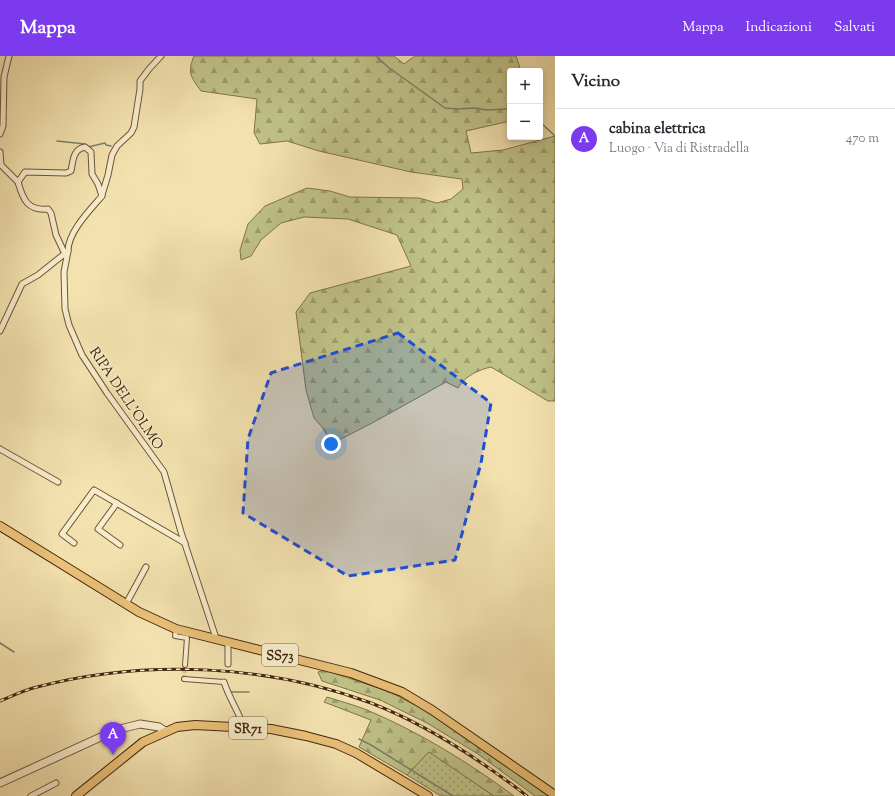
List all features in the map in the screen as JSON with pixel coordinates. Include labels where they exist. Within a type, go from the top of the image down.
[{"type":"main road","name":"SS73","points":[[0,526],[146,616],[176,629],[351,673],[402,692],[432,710],[555,795]]},
{"type":"main road","name":"SR71","points":[[76,796],[143,742],[165,731],[178,727],[195,725],[271,729],[336,744],[356,753],[428,796]]},
{"type":"street","points":[[0,134],[3,126],[4,77],[9,56]]},
{"type":"street","points":[[102,196],[112,155],[117,146],[131,133],[134,127],[140,81],[161,56]]},
{"type":"street","points":[[18,182],[25,172],[66,173],[71,171],[76,152],[79,148],[85,147],[91,152],[92,174],[98,184],[102,196]]},
{"type":"street","points":[[0,152],[1,165],[18,182],[21,194],[26,203],[35,208],[48,210],[51,213],[56,235],[67,252],[38,275],[22,284],[0,331]]},
{"type":"street","name":"RIPA DELL'OLMO","points":[[102,196],[83,218],[74,232],[68,248],[64,272],[65,309],[69,325],[82,355],[107,393],[164,472],[216,638]]},
{"type":"street","points":[[0,449],[58,482]]},
{"type":"street","points":[[74,543],[62,534],[94,490],[185,543]]},
{"type":"street","points":[[117,504],[98,529],[120,545]]},
{"type":"street","points":[[126,604],[146,567]]},
{"type":"street","points":[[176,629],[175,636],[187,638],[185,665]]},
{"type":"street","points":[[228,642],[228,664]]},
{"type":"street","points":[[184,679],[224,682],[227,692],[241,718],[244,728]]},
{"type":"street","points":[[0,783],[116,730],[140,724],[159,727],[165,731]]},
{"type":"street","points":[[31,796],[56,783]]},
{"type":"highlighted area","points":[[398,333],[491,403],[481,463],[455,560],[348,576],[243,513],[248,439],[271,373]]},
{"type":"green space","points":[[194,56],[394,56],[404,64],[415,56],[516,56],[520,68],[507,68],[507,122],[466,131],[471,153],[503,150],[555,136],[555,401],[548,401],[491,367],[472,374],[464,380],[458,388],[446,382],[337,441],[329,438],[314,418],[306,390],[296,312],[310,293],[411,266],[397,235],[348,219],[304,217],[281,223],[261,240],[251,256],[241,260],[240,250],[248,224],[265,206],[307,188],[330,191],[350,197],[419,198],[437,203],[451,199],[463,189],[462,179],[411,172],[319,151],[287,141],[260,144],[254,133],[257,99],[201,91],[191,75]]},
{"type":"green space","points":[[324,670],[388,691],[421,708],[483,749],[549,796],[535,796],[478,754],[427,723],[380,700],[322,681],[318,672]]},
{"type":"green space","points":[[327,697],[367,710],[443,748],[514,796],[494,796],[429,752],[407,775],[359,747],[371,720],[324,702]]},
{"type":"green space","points":[[429,751],[494,796],[441,796],[407,775]]},
{"type":"waterway","points":[[376,56],[388,67],[445,108],[474,108],[487,110],[507,109]]},
{"type":"waterway","points":[[543,125],[555,136]]},
{"type":"waterway","points":[[57,141],[85,144],[88,147],[105,143],[106,145],[111,146]]},
{"type":"waterway","points":[[0,643],[14,652]]},
{"type":"waterway","points":[[229,692],[249,692]]},
{"type":"waterway","points":[[359,739],[453,796]]},
{"type":"tunnel","points":[[184,679],[185,665]]},
{"type":"railway","points":[[0,701],[23,691],[37,687],[78,678],[120,672],[162,669],[205,670],[248,673],[290,680],[331,690],[371,703],[413,722],[433,732],[472,756],[527,796]]},
{"type":"place","name":"cabina elettrica","points":[[113,755]]}]
